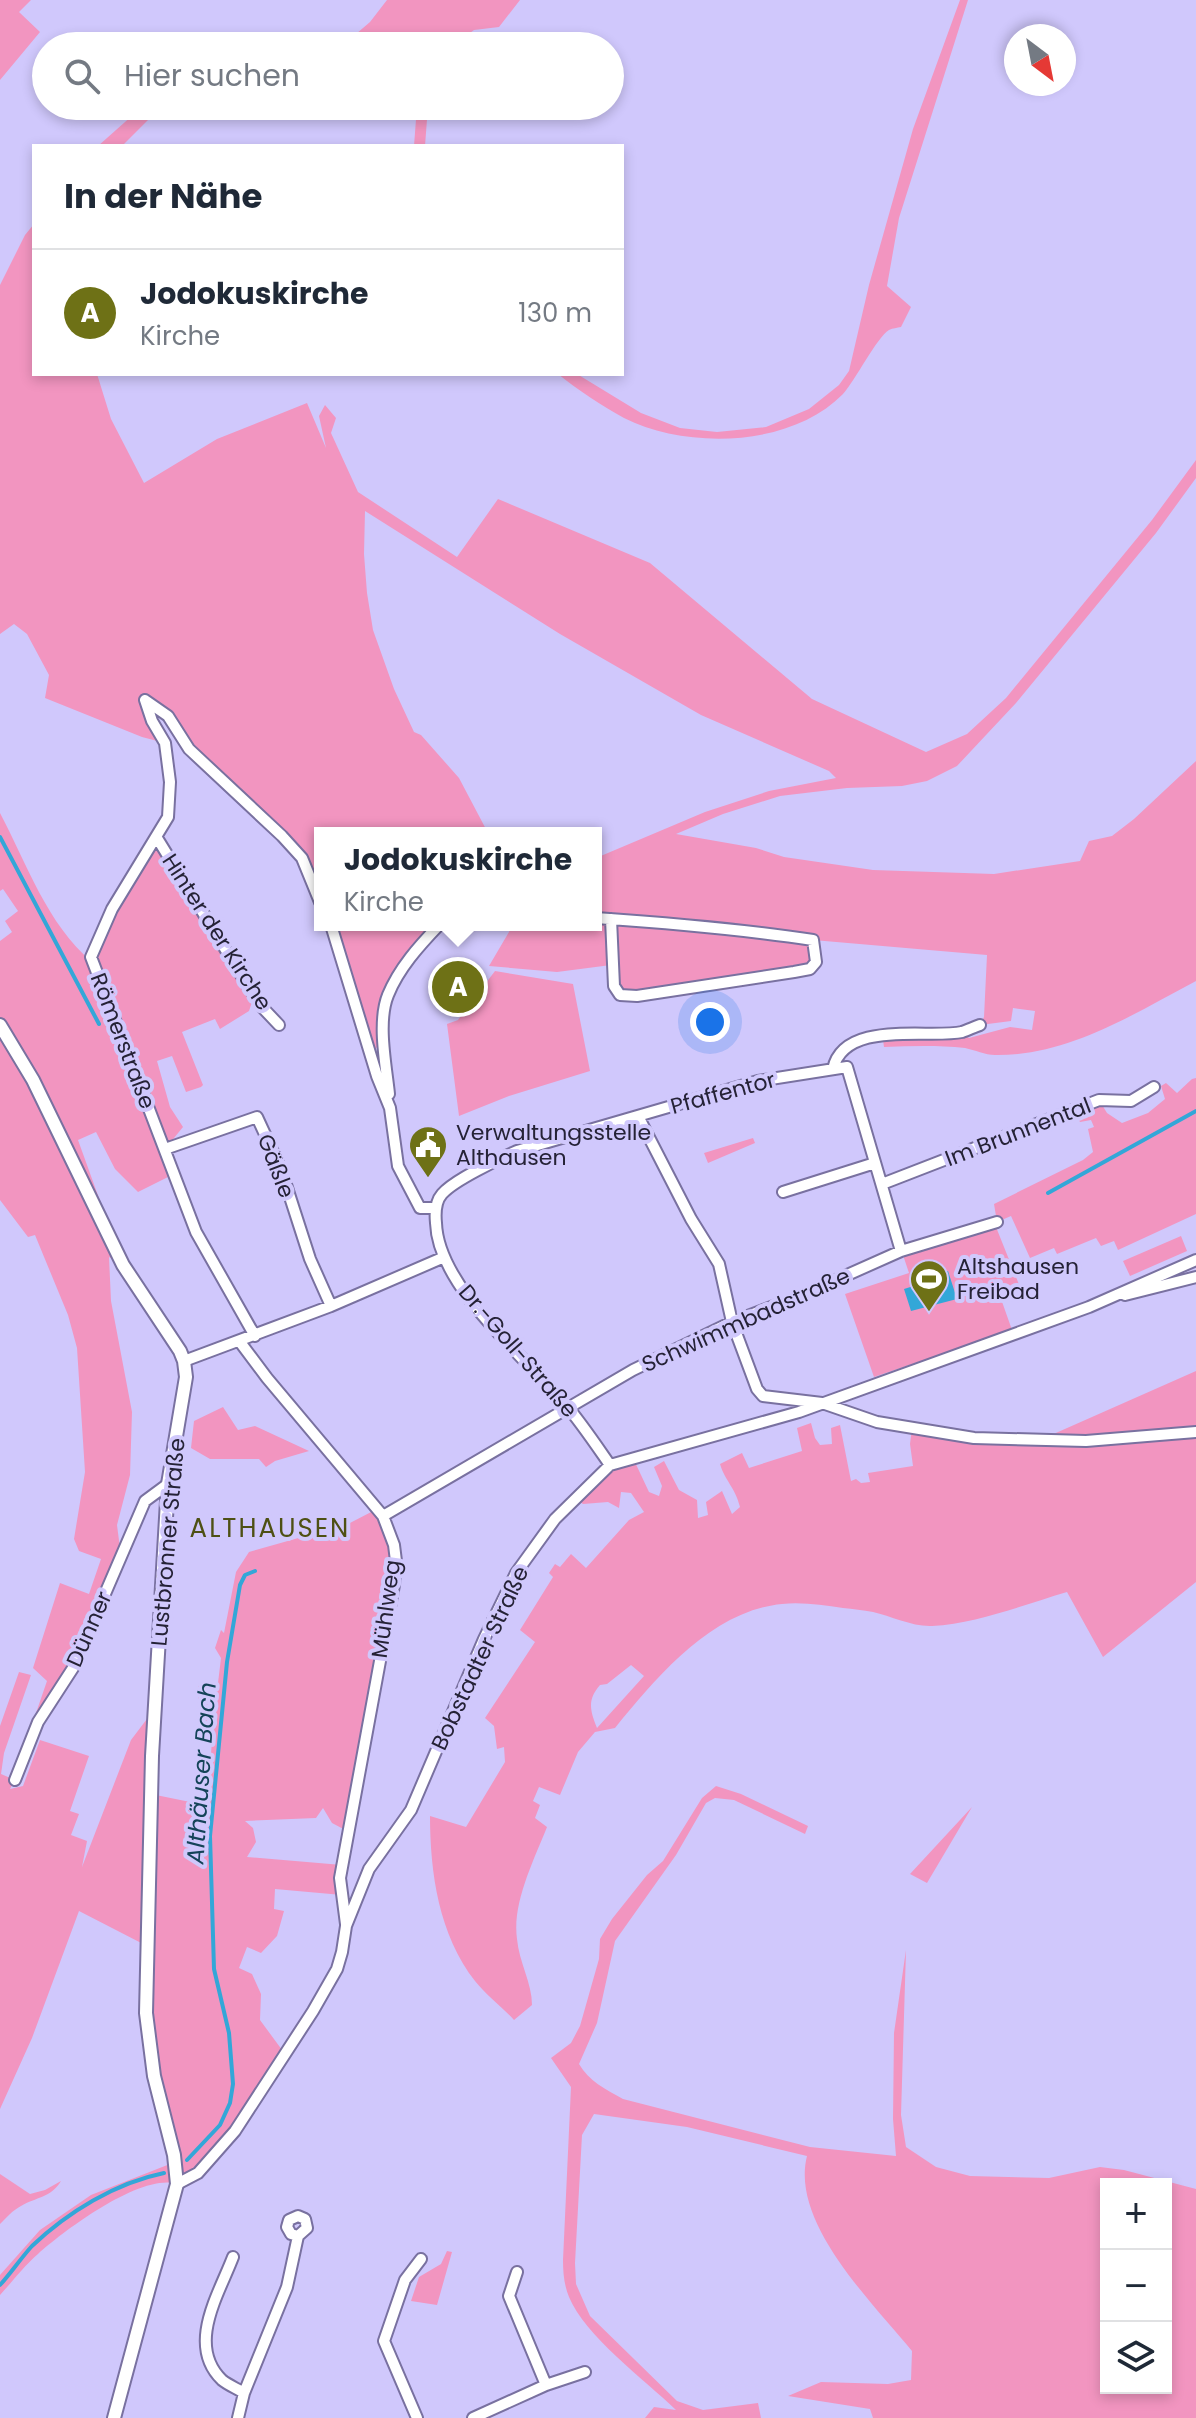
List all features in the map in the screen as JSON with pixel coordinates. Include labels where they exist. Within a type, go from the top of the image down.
[{"type":"street","name":"Römerstraße","points":[[255,1336],[196,1232],[91,957],[112,909],[168,817],[170,782],[165,743],[152,721],[145,700],[168,716],[189,749],[302,858],[314,887]]},
{"type":"street","name":"Hinter der Kirche","points":[[157,838],[261,1006],[279,1025]]},
{"type":"street","points":[[602,918],[611,919],[813,940],[816,962],[810,969],[637,996],[620,995],[614,986],[611,919]]},
{"type":"street","points":[[333,931],[377,1076],[390,1108]]},
{"type":"street","points":[[0,1025],[33,1080],[123,1265],[184,1361],[331,1306],[442,1258],[436,1239],[435,1208],[420,1208],[398,1166],[383,1038],[387,997],[411,954],[433,931]]},
{"type":"street","points":[[833,1069],[835,1059],[843,1052],[882,1033],[961,1032],[980,1025]]},
{"type":"street","name":"Pfaffentor","points":[[435,1208],[442,1194],[483,1167],[517,1151],[758,1081],[847,1067],[875,1163]]},
{"type":"street","name":"Im Brunnental","points":[[882,1184],[1099,1100],[1131,1101],[1154,1087]]},
{"type":"street","points":[[638,1116],[691,1219],[719,1264],[732,1322],[757,1389],[763,1396],[822,1403],[877,1422],[974,1438],[1086,1441],[1196,1432]]},
{"type":"street","name":"Gäßle","points":[[165,1149],[257,1117],[281,1169],[310,1259],[331,1306]]},
{"type":"street","points":[[783,1192],[875,1163],[901,1251]]},
{"type":"street","name":"Schwimmbadstraße","points":[[383,1516],[568,1406],[633,1370],[732,1322],[901,1251],[997,1222]]},
{"type":"street","name":"Dr.-Goll-Straße","points":[[442,1258],[474,1304],[568,1406],[610,1465]]},
{"type":"street","name":"Bobstadter Straße","points":[[177,2184],[198,2173],[251,2109],[337,1969],[346,1926],[369,1869],[411,1810],[484,1639],[516,1573],[555,1519],[610,1465],[822,1403],[1105,1300],[1196,1260]]},
{"type":"street","points":[[1105,1300],[1196,1277]]},
{"type":"street","name":"Mühlweg","points":[[240,1342],[300,1419],[383,1516],[394,1545],[396,1573],[340,1878],[346,1926]]},
{"type":"street","name":"Lustbronner Straße","points":[[177,2184],[174,2155],[154,2076],[146,2013],[152,1756],[168,1484],[186,1377],[184,1361]]},
{"type":"street","name":"Dünner","points":[[15,1780],[38,1722],[73,1668],[145,1501],[168,1484]]},
{"type":"street","points":[[114,2418],[177,2184]]},
{"type":"street","points":[[238,2418],[244,2393],[287,2287],[298,2236]]},
{"type":"street","points":[[233,2257],[206,2326],[204,2343],[222,2380],[244,2393]]},
{"type":"street","points":[[417,2418],[384,2341],[405,2280],[421,2259]]},
{"type":"street","points":[[517,2272],[509,2296],[546,2385]]},
{"type":"street","points":[[473,2418],[546,2385],[585,2372]]},
{"type":"shaded area","points":[[0,0],[31,0],[19,12],[40,32],[32,32],[32,42],[0,80]]},
{"type":"shaded area","points":[[387,0],[520,0],[499,27],[471,32],[358,32]]},
{"type":"shaded area","points":[[960,0],[968,0],[899,218],[887,286],[911,307],[901,327],[884,334],[843,394],[821,412],[796,425],[738,438],[678,435],[624,418],[561,376],[580,376],[641,413],[680,428],[717,432],[766,427],[809,409],[839,385],[849,371],[869,285],[913,129]]},
{"type":"shaded area","points":[[127,120],[148,120],[124,144],[100,144]]},
{"type":"shaded area","points":[[416,120],[427,120],[425,144],[414,144]]},
{"type":"shaded area","points":[[32,226],[32,376],[98,376],[111,419],[144,483],[217,439],[307,403],[326,448],[319,416],[325,405],[336,418],[331,433],[358,492],[457,557],[498,499],[650,563],[812,699],[926,752],[967,734],[1006,698],[1152,520],[1196,460],[1196,478],[1156,533],[1016,703],[957,766],[927,781],[902,786],[847,788],[780,796],[723,814],[676,834],[756,848],[784,857],[873,870],[994,874],[1080,861],[1089,841],[1112,836],[1196,761],[1196,981],[1075,1041],[1022,1053],[995,1055],[955,1047],[884,1047],[882,1033],[961,1032],[969,1038],[1010,1027],[1032,1030],[1035,1011],[1013,1008],[1011,1021],[980,1025],[984,1017],[987,955],[813,940],[810,969],[620,995],[614,986],[611,919],[602,918],[602,855],[705,812],[769,791],[836,778],[829,771],[701,715],[560,634],[365,511],[364,554],[373,630],[394,689],[414,732],[421,735],[459,778],[485,827],[314,827],[314,887],[302,858],[189,749],[168,716],[147,701],[165,743],[142,737],[45,698],[49,675],[27,634],[14,624],[0,634],[0,285]]},
{"type":"shaded area","points":[[0,813],[50,912],[76,947],[92,962],[91,957],[157,838],[254,996],[249,1011],[220,1029],[215,1019],[182,1032],[203,1085],[201,1087],[186,1092],[172,1056],[157,1061],[170,1107],[183,1127],[165,1149],[174,1174],[138,1192],[115,1169],[96,1132],[78,1140],[123,1265],[109,1257],[111,1301],[132,1412],[130,1475],[117,1525],[121,1556],[73,1668],[38,1722],[36,1713],[47,1681],[33,1668],[60,1583],[89,1594],[101,1559],[79,1551],[74,1539],[85,1472],[77,1348],[68,1315],[35,1235],[28,1237],[0,1200],[0,941],[12,932],[5,921],[18,911],[3,889],[0,891]]},
{"type":"shaded area","points":[[602,920],[608,921],[611,965],[557,972],[489,966],[509,931],[602,931]]},
{"type":"shaded area","points":[[333,931],[435,931],[387,997],[383,1038],[371,1056]]},
{"type":"shaded area","points":[[495,971],[573,984],[590,1071],[509,1096],[459,1116],[447,1024],[458,1020]]},
{"type":"shaded area","points":[[1196,1078],[1196,1214],[1118,1250],[1114,1241],[1101,1246],[1096,1238],[1057,1254],[1054,1248],[1030,1258],[1011,1216],[997,1222],[994,1204],[1083,1160],[1093,1152],[1088,1129],[1094,1127],[1091,1120],[1080,1122],[1073,1110],[1099,1100],[1107,1113],[1122,1123],[1148,1113],[1165,1099],[1161,1086],[1166,1083],[1177,1093]]},
{"type":"shaded area","points":[[753,1138],[755,1143],[708,1163],[704,1153]]},
{"type":"shaded area","name":"Altshausen Freibad","points":[[996,1227],[1020,1287],[1000,1296],[1012,1330],[874,1377],[845,1294],[909,1273],[903,1255]]},
{"type":"shaded area","points":[[1181,1236],[1187,1251],[1130,1276],[1123,1261]]},
{"type":"shaded area","points":[[1196,1371],[1196,1582],[1103,1657],[1067,1592],[983,1617],[932,1626],[862,1610],[782,1604],[756,1609],[709,1633],[668,1668],[615,1728],[595,1732],[578,1752],[560,1795],[539,1787],[533,1801],[540,1805],[535,1818],[547,1827],[525,1882],[516,1925],[518,1948],[532,2005],[514,2020],[475,1981],[453,1944],[435,1881],[430,1816],[466,1827],[505,1762],[504,1747],[497,1749],[494,1726],[485,1718],[535,1642],[520,1630],[553,1577],[549,1573],[555,1564],[560,1567],[571,1554],[586,1568],[629,1520],[644,1512],[631,1493],[621,1492],[619,1508],[608,1502],[583,1504],[576,1499],[610,1465],[633,1458],[649,1492],[659,1496],[662,1486],[654,1467],[664,1461],[679,1490],[697,1500],[698,1518],[708,1515],[706,1502],[722,1491],[732,1514],[740,1507],[720,1464],[742,1453],[749,1468],[802,1451],[797,1428],[811,1423],[820,1445],[832,1444],[831,1428],[840,1425],[851,1481],[856,1479],[861,1483],[870,1482],[868,1473],[913,1466],[910,1444],[912,1428],[1040,1440]],"holes":[[[631,1665],[644,1676],[597,1728],[591,1705],[600,1685],[607,1684]]]},
{"type":"shaded area","points":[[223,1407],[238,1430],[255,1426],[309,1451],[275,1461],[266,1467],[259,1459],[210,1459],[191,1448],[194,1421]]},
{"type":"shaded area","points":[[377,1509],[396,1561],[349,1832],[332,1823],[323,1808],[316,1818],[245,1821],[253,1828],[256,1842],[247,1857],[342,1865],[342,1895],[275,1889],[274,1909],[284,1911],[277,1936],[261,1953],[247,1947],[239,1968],[252,1974],[261,1994],[260,2020],[285,2054],[216,2151],[177,2184],[144,2187],[104,2206],[38,2254],[0,2295],[0,2275],[40,2230],[91,2195],[175,2162],[145,2038],[147,1946],[79,1911],[32,2038],[0,2109],[0,1726],[19,1672],[31,1675],[4,1753],[1,1774],[15,1780],[10,1789],[23,1786],[40,1740],[89,1756],[70,1811],[79,1814],[71,1835],[87,1841],[82,1867],[131,1740],[156,1707],[151,1794],[195,1803],[203,1850],[213,1729],[203,1728],[196,1720],[199,1711],[198,1686],[218,1683],[221,1658],[215,1648],[221,1630],[224,1633],[236,1572],[249,1552],[348,1524]]},
{"type":"shaded area","points":[[716,1786],[741,1794],[808,1826],[805,1834],[734,1800],[715,1798],[706,1803],[676,1855],[615,1941],[597,2023],[579,2064],[583,2070],[598,2084],[623,2099],[810,2147],[896,2156],[894,2033],[906,1950],[901,2115],[906,2147],[936,2167],[970,2176],[1049,2178],[1100,2167],[1154,2178],[1100,2178],[1100,2394],[1172,2394],[1172,2183],[1196,2189],[1196,2418],[873,2418],[870,2409],[788,2396],[821,2382],[888,2384],[911,2380],[912,2351],[857,2286],[822,2234],[805,2182],[807,2156],[687,2127],[594,2114],[582,2135],[575,2263],[576,2284],[590,2316],[677,2401],[703,2410],[758,2403],[761,2418],[645,2418],[654,2407],[676,2410],[601,2342],[577,2312],[566,2288],[563,2260],[571,2087],[551,2058],[571,2043],[580,2026],[599,1959],[600,1939],[647,1875],[663,1861],[702,1798]]},
{"type":"shaded area","points":[[972,1807],[927,1883],[910,1874]]},
{"type":"shaded area","points":[[0,2174],[30,2194],[61,2181],[53,2191],[18,2208],[0,2224]]},
{"type":"shaded area","points":[[447,2251],[452,2252],[437,2305],[411,2301],[419,2277],[441,2264]]},
{"type":"water","points":[[948,1271],[957,1299],[911,1311],[904,1289],[942,1277],[942,1273]]},
{"type":"waterway","points":[[0,837],[99,1024]]},
{"type":"waterway","name":"Althäuser Bach","points":[[1048,1193],[1196,1111]]},
{"type":"waterway","name":"Althäuser Bach","points":[[187,2160],[220,2125],[230,2103],[233,2084],[229,2033],[214,1969],[210,1836],[227,1662],[240,1585],[245,1575],[255,1571]]},
{"type":"waterway","name":"Althäuser Bach","points":[[0,2285],[32,2246],[93,2200],[128,2184],[164,2173]]},
{"type":"place","name":"Jodokuskirche","points":[[458,987]]},
{"type":"place","name":"Verwaltungsstelle Althausen","points":[[428,1179]]},
{"type":"place","name":"Altshausen Freibad","points":[[929,1313]]},
{"type":"district","name":"ALTHAUSEN","points":[[270,1528]]}]
